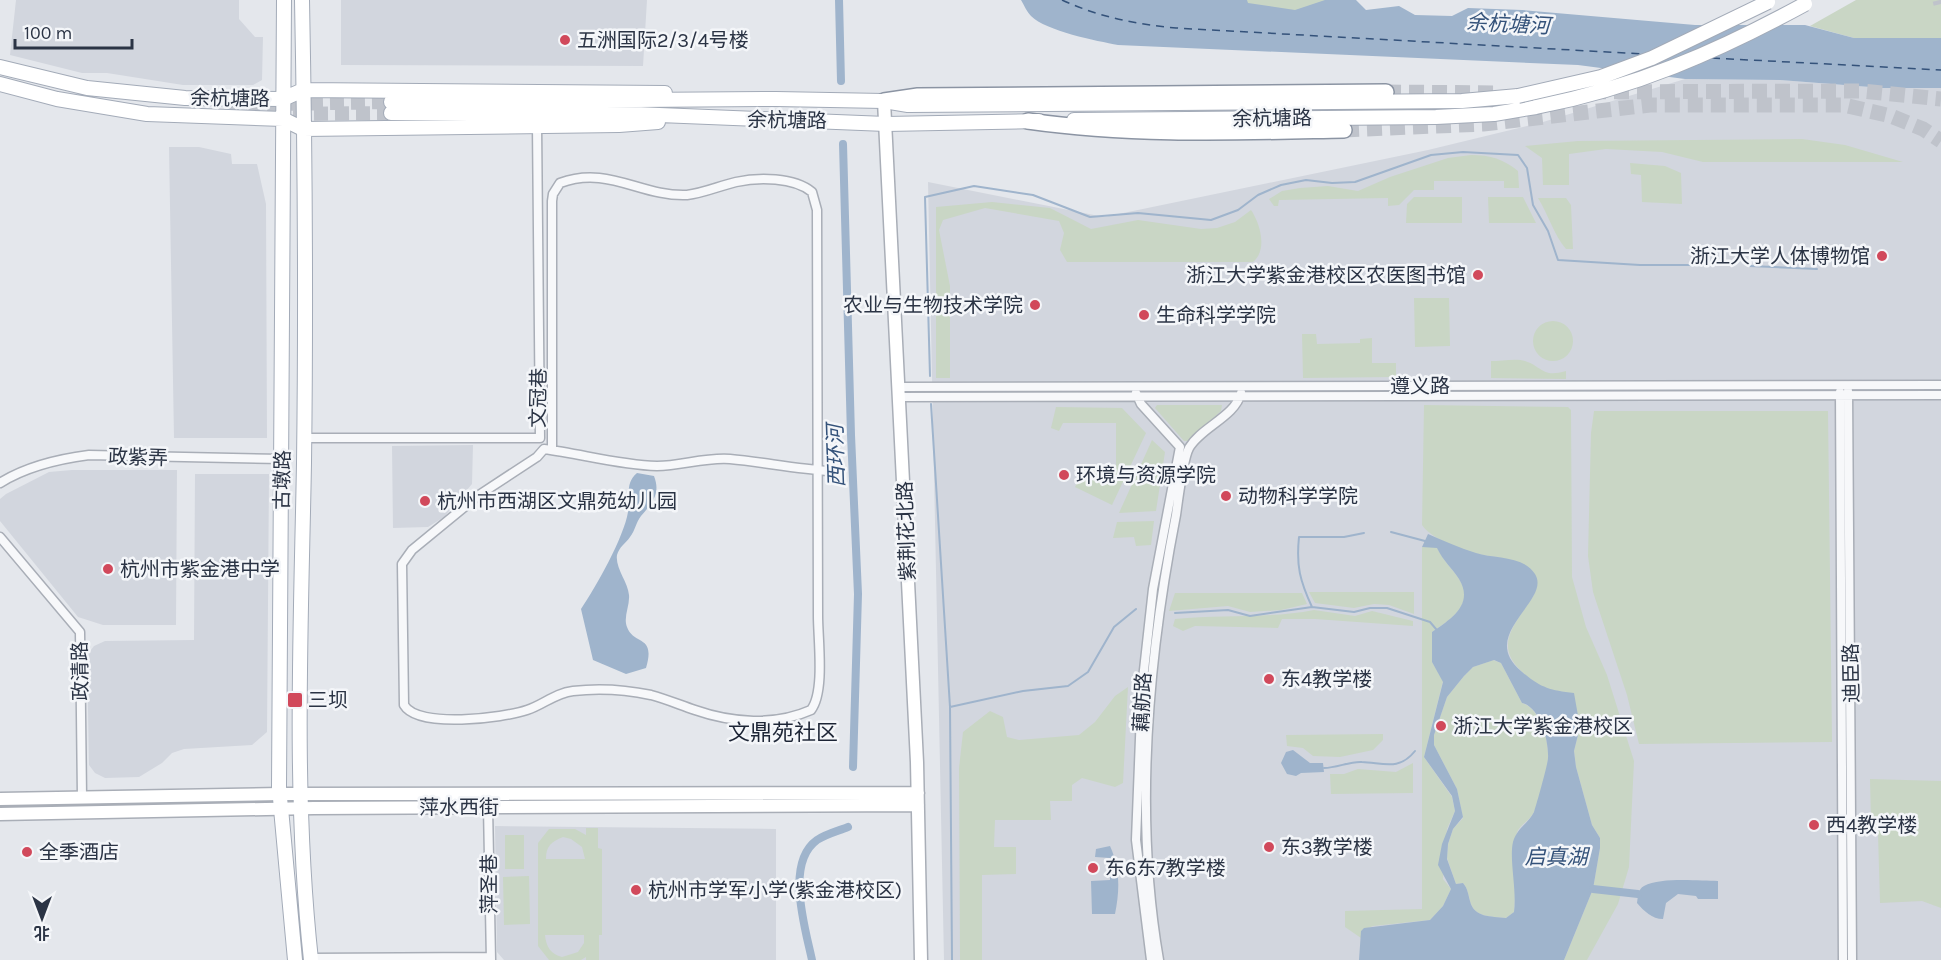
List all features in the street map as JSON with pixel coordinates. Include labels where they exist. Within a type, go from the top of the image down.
[{"type":"highway","points":[[884,101],[918,96],[1386,92]]},
{"type":"highway","points":[[1028,121],[1076,128],[1156,132],[1344,130]]},
{"type":"main road","name":"古墩路","points":[[284,0],[280,808],[295,960]]},
{"type":"main road","name":"古墩路","points":[[302,0],[304,438],[299,625],[302,801],[311,959]]},
{"type":"main road","name":"余杭塘路","points":[[1770,1],[1652,58],[1600,77],[1518,96],[1462,101],[908,105],[884,101],[712,100],[391,108],[610,113],[886,124],[1436,117],[1494,114],[1592,96],[1663,72],[1751,33],[1808,2]]},
{"type":"main road","name":"余杭塘路","points":[[0,67],[87,88],[185,98],[283,99],[303,90],[653,91],[712,100]]},
{"type":"main road","name":"余杭塘路","points":[[0,84],[57,99],[147,114],[283,119],[303,129],[618,125],[712,118]]},
{"type":"main road","name":"紫荆花北路","points":[[884,101],[918,799],[921,960]]},
{"type":"main road","name":"萍水西街","points":[[0,799],[280,794],[302,801],[488,807],[918,799]]},
{"type":"main road","name":"萍水西街","points":[[0,814],[280,808],[302,801],[828,800]]},
{"type":"street","name":"文冠巷","points":[[304,438],[540,438],[537,125]]},
{"type":"street","points":[[552,450],[552,201],[556,188],[572,178],[588,176],[621,180],[670,194],[685,195],[736,182],[771,180],[808,188],[817,202],[817,470],[818,694],[811,710],[786,719],[754,721],[715,716],[651,695],[573,691],[553,696],[530,709],[496,717],[458,719],[412,714],[404,705],[402,564],[412,550],[479,495],[544,450],[616,462],[659,466],[703,459],[729,459],[817,470],[830,471]]},
{"type":"street","name":"遵义路","points":[[898,392],[1136,396],[1241,391],[1745,390],[1844,385],[1941,385]]},
{"type":"street","name":"迪臣路","points":[[1843,960],[1844,385]]},
{"type":"street","name":"遵义路","points":[[898,392],[1136,386],[1241,391]]},
{"type":"street","points":[[1136,386],[1136,396],[1184,448],[1241,391]]},
{"type":"street","name":"遵义路","points":[[1745,390],[1844,396],[1941,394]]},
{"type":"street","name":"迪臣路","points":[[1844,396],[1852,960]]},
{"type":"street","name":"藕舫路","points":[[1151,960],[1136,840],[1142,688],[1153,589],[1184,448]]},
{"type":"street","name":"藕舫路","points":[[1159,960],[1146,836],[1151,710],[1162,589],[1184,448]]},
{"type":"street","name":"政紫弄","points":[[0,483],[12,475],[58,459],[89,455],[282,459]]},
{"type":"street","name":"政清路","points":[[0,537],[80,632],[82,797]]},
{"type":"street","name":"萍圣巷","points":[[488,807],[490,959]]},
{"type":"street","points":[[311,959],[490,959]]},
{"type":"shaded area","points":[[16,0],[239,0],[239,19],[255,37],[263,37],[262,80],[253,85],[183,85],[107,73],[82,73],[10,55]]},
{"type":"shaded area","points":[[341,0],[647,0],[643,66],[341,65]]},
{"type":"shaded area","name":"浙江大学紫金港校区","points":[[1685,79],[1780,80],[1883,88],[1941,88],[1941,960],[944,960],[928,182],[1104,217],[1428,150],[1543,122]]},
{"type":"shaded area","points":[[169,147],[199,147],[231,154],[232,164],[257,164],[266,204],[267,438],[174,438]]},
{"type":"shaded area","name":"杭州市西湖区文鼎苑幼儿园","points":[[473,445],[472,484],[444,517],[428,527],[393,528],[392,446]]},
{"type":"shaded area","name":"杭州市紫金港中学","points":[[177,470],[176,625],[103,625],[78,617],[0,521],[0,499],[6,494],[49,472]]},
{"type":"shaded area","points":[[195,474],[269,474],[267,732],[252,745],[184,749],[172,753],[162,763],[139,777],[105,778],[95,773],[89,765],[87,655],[94,646],[105,641],[194,640]]},
{"type":"shaded area","name":"杭州市学军小学(紫金港校区)","points":[[495,826],[776,829],[776,960],[504,960],[497,952]]},
{"type":"green space","points":[[1159,0],[1335,0],[1323,19],[1160,9]]},
{"type":"green space","points":[[1856,0],[1941,0],[1941,38],[1854,38],[1810,26]]},
{"type":"green space","points":[[1802,139],[1845,145],[1903,162],[1703,162],[1662,152],[1606,149],[1569,154],[1569,185],[1543,185],[1542,158],[1525,146],[1578,141]]},
{"type":"green space","points":[[1471,155],[1496,158],[1518,171],[1519,188],[1504,188],[1504,181],[1434,181],[1434,190],[1414,190],[1399,205],[1388,206],[1388,198],[1279,200],[1278,206],[1274,206],[1269,199],[1282,191],[1300,188],[1328,186],[1358,191],[1390,177],[1448,158]]},
{"type":"green space","points":[[1630,163],[1665,166],[1681,173],[1682,204],[1642,202],[1641,175],[1631,174]]},
{"type":"green space","points":[[1414,197],[1462,197],[1462,223],[1406,223],[1407,204]]},
{"type":"green space","points":[[1488,197],[1523,197],[1536,223],[1489,223]]},
{"type":"green space","points":[[1538,198],[1566,198],[1571,205],[1573,249],[1566,249]]},
{"type":"green space","points":[[992,202],[1050,208],[1091,229],[1138,220],[1201,229],[1217,228],[1235,222],[1251,210],[1260,229],[1260,251],[1253,262],[1067,262],[1060,250],[1064,233],[1059,221],[985,208],[943,220],[939,230],[950,286],[950,378],[936,378],[936,207]]},
{"type":"green space","points":[[1414,298],[1449,298],[1450,346],[1415,347]]},
{"type":"green space","points":[[1553,321],[1561,322],[1567,327],[1572,333],[1572,349],[1567,355],[1561,360],[1553,361],[1545,360],[1539,355],[1534,349],[1533,341],[1534,333],[1539,327],[1545,322]]},
{"type":"green space","points":[[1302,334],[1316,334],[1317,344],[1360,343],[1360,339],[1372,338],[1372,363],[1396,363],[1396,377],[1303,378]]},
{"type":"green space","points":[[1522,360],[1547,372],[1566,371],[1566,379],[1491,378],[1491,361]]},
{"type":"green space","points":[[1157,405],[1222,405],[1221,411],[1189,441],[1184,441],[1155,408]]},
{"type":"green space","points":[[1424,405],[1568,407],[1571,410],[1572,577],[1586,627],[1607,675],[1634,761],[1629,867],[1618,904],[1587,960],[1564,960],[1593,889],[1600,848],[1600,838],[1592,825],[1576,767],[1574,751],[1580,727],[1566,692],[1551,690],[1537,684],[1517,666],[1510,656],[1509,636],[1534,595],[1499,557],[1480,554],[1446,543],[1422,525]]},
{"type":"green space","points":[[1056,407],[1122,408],[1146,433],[1112,505],[1075,487],[1085,467],[1116,467],[1116,423],[1063,423],[1059,431],[1051,428]]},
{"type":"green space","points":[[1594,411],[1828,411],[1832,742],[1639,744],[1627,695],[1593,592],[1588,556],[1591,433]]},
{"type":"green space","points":[[1152,440],[1165,452],[1156,511],[1119,513]]},
{"type":"green space","points":[[1154,521],[1151,545],[1136,546],[1134,537],[1113,538],[1117,522]]},
{"type":"green space","points":[[1422,547],[1437,547],[1459,579],[1464,597],[1458,611],[1432,632],[1432,662],[1443,681],[1424,757],[1452,797],[1455,811],[1447,829],[1443,879],[1451,889],[1443,906],[1430,920],[1373,926],[1361,931],[1361,938],[1345,927],[1345,911],[1422,909]]},
{"type":"green space","points":[[1309,592],[1414,592],[1414,614],[1389,605],[1374,604],[1354,608],[1315,603]]},
{"type":"green space","points":[[1175,593],[1302,593],[1307,604],[1281,610],[1250,612],[1228,606],[1169,611]]},
{"type":"green space","points":[[1314,610],[1355,616],[1372,611],[1413,621],[1413,626],[1282,619],[1278,628],[1195,626],[1183,631],[1173,626],[1175,619],[1297,613]]},
{"type":"green space","points":[[1493,660],[1501,663],[1522,703],[1534,711],[1545,734],[1548,751],[1547,770],[1536,807],[1517,833],[1514,853],[1514,912],[1506,918],[1475,911],[1463,883],[1456,884],[1447,858],[1448,844],[1453,829],[1463,818],[1457,789],[1434,745],[1434,735],[1447,697],[1473,667]]},
{"type":"green space","points":[[1128,687],[1123,783],[1115,787],[1082,778],[1072,785],[1072,801],[1050,801],[1051,820],[995,820],[994,847],[1016,847],[1016,874],[982,875],[982,960],[960,960],[959,768],[963,732],[990,711],[1003,717],[1007,737],[1019,740],[1079,735],[1095,722],[1115,696]]},
{"type":"green space","points":[[1383,734],[1383,740],[1373,750],[1340,757],[1313,756],[1303,748],[1287,746],[1286,735]]},
{"type":"green space","points":[[1413,763],[1413,793],[1331,794],[1330,774],[1344,774],[1358,769],[1396,772]]},
{"type":"green space","points":[[1870,779],[1941,781],[1941,908],[1922,901],[1880,903],[1878,834],[1871,821]]},
{"type":"green space","points":[[586,828],[598,828],[598,848],[602,849],[602,935],[599,935],[599,960],[586,960],[586,957],[581,960],[549,960],[538,946],[538,843],[549,829],[575,829],[586,835]],"holes":[[[563,837],[571,839],[582,847],[585,859],[546,859],[550,845]],[[545,935],[584,935],[584,943],[578,952],[562,957],[550,949]]]},
{"type":"green space","points":[[505,835],[524,835],[524,869],[505,869]]},
{"type":"green space","points":[[529,876],[530,924],[504,925],[503,877]]},
{"type":"water","name":"余杭塘河","points":[[1021,0],[1247,0],[1248,3],[1295,10],[1325,0],[1356,0],[1366,10],[1399,6],[1415,15],[1452,16],[1468,8],[1522,10],[1695,25],[1805,25],[1854,38],[1941,38],[1941,88],[1883,88],[1780,80],[1685,79],[1578,65],[1118,45],[1072,35],[1048,26],[1031,16]]},
{"type":"water","points":[[637,473],[654,476],[656,493],[639,518],[632,535],[619,550],[617,560],[629,595],[627,627],[634,637],[646,645],[648,657],[646,668],[626,674],[593,660],[581,609],[621,535],[629,506],[629,486]]},
{"type":"water","name":"启真湖","points":[[1428,534],[1476,553],[1516,561],[1530,568],[1535,574],[1537,584],[1534,595],[1511,631],[1507,644],[1510,657],[1521,671],[1540,685],[1574,693],[1580,727],[1574,751],[1576,767],[1592,825],[1600,838],[1593,889],[1564,960],[1359,960],[1361,931],[1364,928],[1430,920],[1443,906],[1451,889],[1438,865],[1442,844],[1455,811],[1452,796],[1424,757],[1443,682],[1432,662],[1432,632],[1458,611],[1464,597],[1459,579],[1437,548],[1422,547]],"holes":[[[1494,660],[1501,663],[1522,703],[1534,711],[1538,718],[1545,734],[1548,751],[1546,768],[1534,812],[1517,833],[1513,842],[1514,912],[1506,918],[1475,911],[1463,883],[1456,884],[1447,859],[1448,844],[1453,829],[1463,817],[1457,789],[1434,745],[1434,735],[1447,697],[1464,676],[1473,667]]]},
{"type":"water","points":[[1293,750],[1310,763],[1323,763],[1324,772],[1301,773],[1296,776],[1287,774],[1281,763],[1286,752]]},
{"type":"water","points":[[1110,846],[1116,863],[1118,879],[1115,914],[1092,914],[1091,881],[1110,880],[1110,858],[1095,857],[1096,849]]},
{"type":"water","points":[[1670,880],[1718,881],[1718,899],[1698,899],[1696,896],[1678,894],[1666,903],[1663,919],[1645,912],[1637,903],[1641,889],[1651,883]]},
{"type":"waterway","name":"西环河","points":[[839,0],[841,81]]},
{"type":"waterway","name":"西环河","points":[[843,144],[858,594],[853,767]]},
{"type":"waterway","points":[[930,376],[925,197],[974,186],[1033,195],[1090,217],[1138,213],[1211,220],[1238,210],[1258,195],[1281,185],[1306,180],[1332,183],[1355,182],[1431,155],[1463,152],[1518,155],[1527,168],[1533,205],[1548,231],[1558,260],[1640,265],[1707,265]]},
{"type":"waterway","points":[[1749,266],[1817,269]]},
{"type":"waterway","points":[[931,404],[950,707],[952,960]]},
{"type":"waterway","points":[[1391,532],[1425,541]]},
{"type":"waterway","points":[[1312,607],[1300,573],[1299,537],[1344,537],[1364,533]]},
{"type":"waterway","points":[[1175,613],[1228,610],[1250,616],[1312,607],[1354,612],[1370,608],[1387,608],[1430,622],[1436,629]]},
{"type":"waterway","points":[[950,707],[1023,691],[1068,686],[1088,672],[1114,627],[1136,609]]},
{"type":"waterway","points":[[1324,768],[1357,762],[1397,764],[1415,751]]},
{"type":"waterway","name":"西环河","points":[[812,960],[800,896],[802,864],[807,850],[817,840],[848,827]]},
{"type":"waterway","points":[[1593,889],[1638,894]]},
{"type":"ferry route","points":[[1062,0],[1118,19],[1176,28],[1644,54]]},
{"type":"ferry route","points":[[1712,58],[1941,70]]},
{"type":"tunnel","points":[[1940,0],[1941,4]]},
{"type":"tunnel","points":[[1545,92],[1862,91],[1941,99]]},
{"type":"tunnel","points":[[1386,92],[1500,93]]},
{"type":"tunnel","points":[[225,105],[391,102]]},
{"type":"tunnel","points":[[1344,130],[1483,124],[1650,105],[1844,105],[1891,116],[1923,129],[1941,141]]},
{"type":"tunnel","points":[[272,114],[391,113]]},
{"type":"place","name":"五洲国际2/3/4号楼","points":[[565,40]]},
{"type":"place","name":"浙江大学人体博物馆","points":[[1882,256]]},
{"type":"place","name":"浙江大学紫金港校区农医图书馆","points":[[1478,275]]},
{"type":"place","name":"农业与生物技术学院","points":[[1035,305]]},
{"type":"place","name":"生命科学学院","points":[[1144,315]]},
{"type":"place","name":"环境与资源学院","points":[[1064,475]]},
{"type":"place","name":"动物科学学院","points":[[1226,496]]},
{"type":"place","name":"杭州市西湖区文鼎苑幼儿园","points":[[425,501]]},
{"type":"place","name":"杭州市紫金港中学","points":[[108,569]]},
{"type":"place","name":"东4教学楼","points":[[1269,679]]},
{"type":"place","name":"三坝","points":[[295,700]]},
{"type":"place","name":"浙江大学紫金港校区","points":[[1441,726]]},
{"type":"place","name":"西4教学楼","points":[[1814,825]]},
{"type":"place","name":"东3教学楼","points":[[1269,847]]},
{"type":"place","name":"全季酒店","points":[[27,852]]},
{"type":"place","name":"东6东7教学楼","points":[[1093,868]]},
{"type":"place","name":"杭州市学军小学(紫金港校区)","points":[[636,890]]},
{"type":"district","name":"文鼎苑社区","points":[[783,732]]}]
